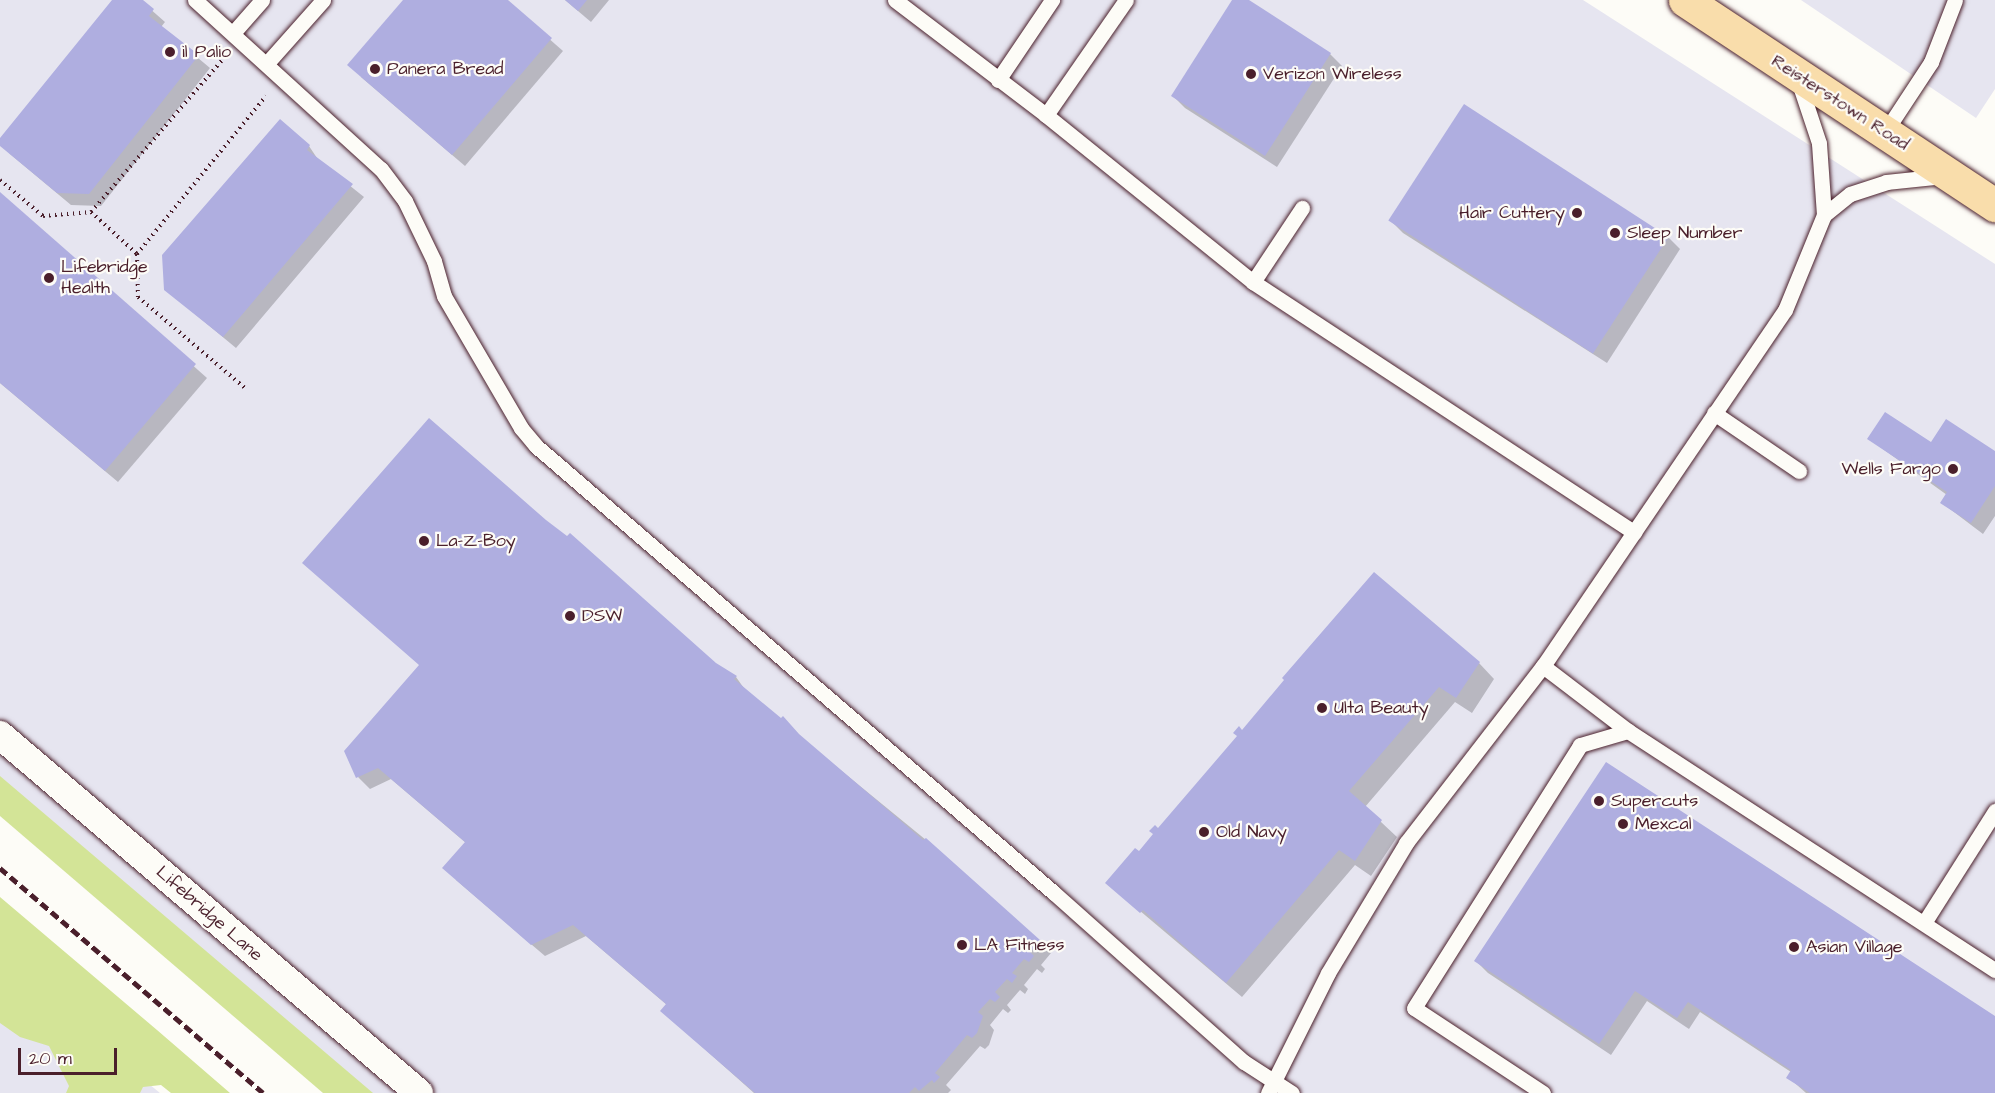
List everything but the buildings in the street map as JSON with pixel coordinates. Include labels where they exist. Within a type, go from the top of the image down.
[{"type":"main road","name":"Reisterstown Road","points":[[1697,3],[1795,73],[1995,205]]},
{"type":"street","name":"Lifebridge Lane","points":[[0,735],[419,1093]]},
{"type":"lane","points":[[195,0],[268,62],[381,169],[405,201],[434,261],[444,296],[521,428],[536,446],[1036,878],[1270,1087],[1292,1093]]},
{"type":"lane","points":[[237,36],[262,0]]},
{"type":"lane","points":[[268,62],[324,0]]},
{"type":"lane","points":[[895,0],[1046,115],[1253,282],[1634,532]]},
{"type":"lane","points":[[998,80],[1052,0]]},
{"type":"lane","points":[[1046,115],[1126,0]]},
{"type":"lane","points":[[1885,132],[1930,62],[1955,0]]},
{"type":"lane","points":[[1270,1087],[1328,973],[1406,843],[1544,666],[1785,310],[1824,215],[1819,143],[1795,73]]},
{"type":"lane","points":[[1824,215],[1850,194],[1886,182],[1949,175]]},
{"type":"lane","points":[[1253,282],[1302,208]]},
{"type":"lane","points":[[1714,413],[1799,471]]},
{"type":"lane","points":[[1544,666],[1628,731],[1995,970]]},
{"type":"lane","points":[[1543,1093],[1414,1008],[1580,745],[1628,731]]},
{"type":"lane","points":[[1924,923],[1995,811]]},
{"type":"path","points":[[0,180],[43,216],[91,212],[237,36]]},
{"type":"path","points":[[246,389],[138,297],[137,254],[281,76]]},
{"type":"path","points":[[91,212],[137,254]]},
{"type":"shaded area","points":[[0,0],[1583,0],[1995,264],[1995,1093],[342,1093],[0,803]]},
{"type":"shaded area","points":[[1801,0],[1995,0],[1995,89],[1976,118]]},
{"type":"shaded area","points":[[0,959],[75,1024],[160,1093],[0,1093]]},
{"type":"green space","points":[[0,776],[373,1093],[323,1093],[0,816]]},
{"type":"green space","points":[[0,897],[230,1093],[171,1093],[161,1085],[143,1087],[140,1093],[66,1093],[69,1086],[49,1046],[20,1037],[0,1023]]},
{"type":"railway","points":[[0,868],[263,1093]]},
{"type":"place","name":"il Palio","points":[[170,52]]},
{"type":"place","name":"Panera Bread","points":[[375,69]]},
{"type":"place","name":"Verizon Wireless","points":[[1251,74]]},
{"type":"place","name":"Hair Cuttery","points":[[1577,213]]},
{"type":"place","name":"Sleep Number","points":[[1615,233]]},
{"type":"place","name":"Lifebridge Health","points":[[49,278]]},
{"type":"place","name":"Wells Fargo","points":[[1953,469]]},
{"type":"place","name":"La-Z-Boy","points":[[424,541]]},
{"type":"place","name":"DSW","points":[[570,616]]},
{"type":"place","name":"Ulta Beauty","points":[[1322,708]]},
{"type":"place","name":"Supercuts","points":[[1599,801]]},
{"type":"place","name":"Mexcal","points":[[1623,824]]},
{"type":"place","name":"Old Navy","points":[[1204,832]]},
{"type":"place","name":"LA Fitness","points":[[962,945]]},
{"type":"place","name":"Asian Village","points":[[1794,947]]}]
